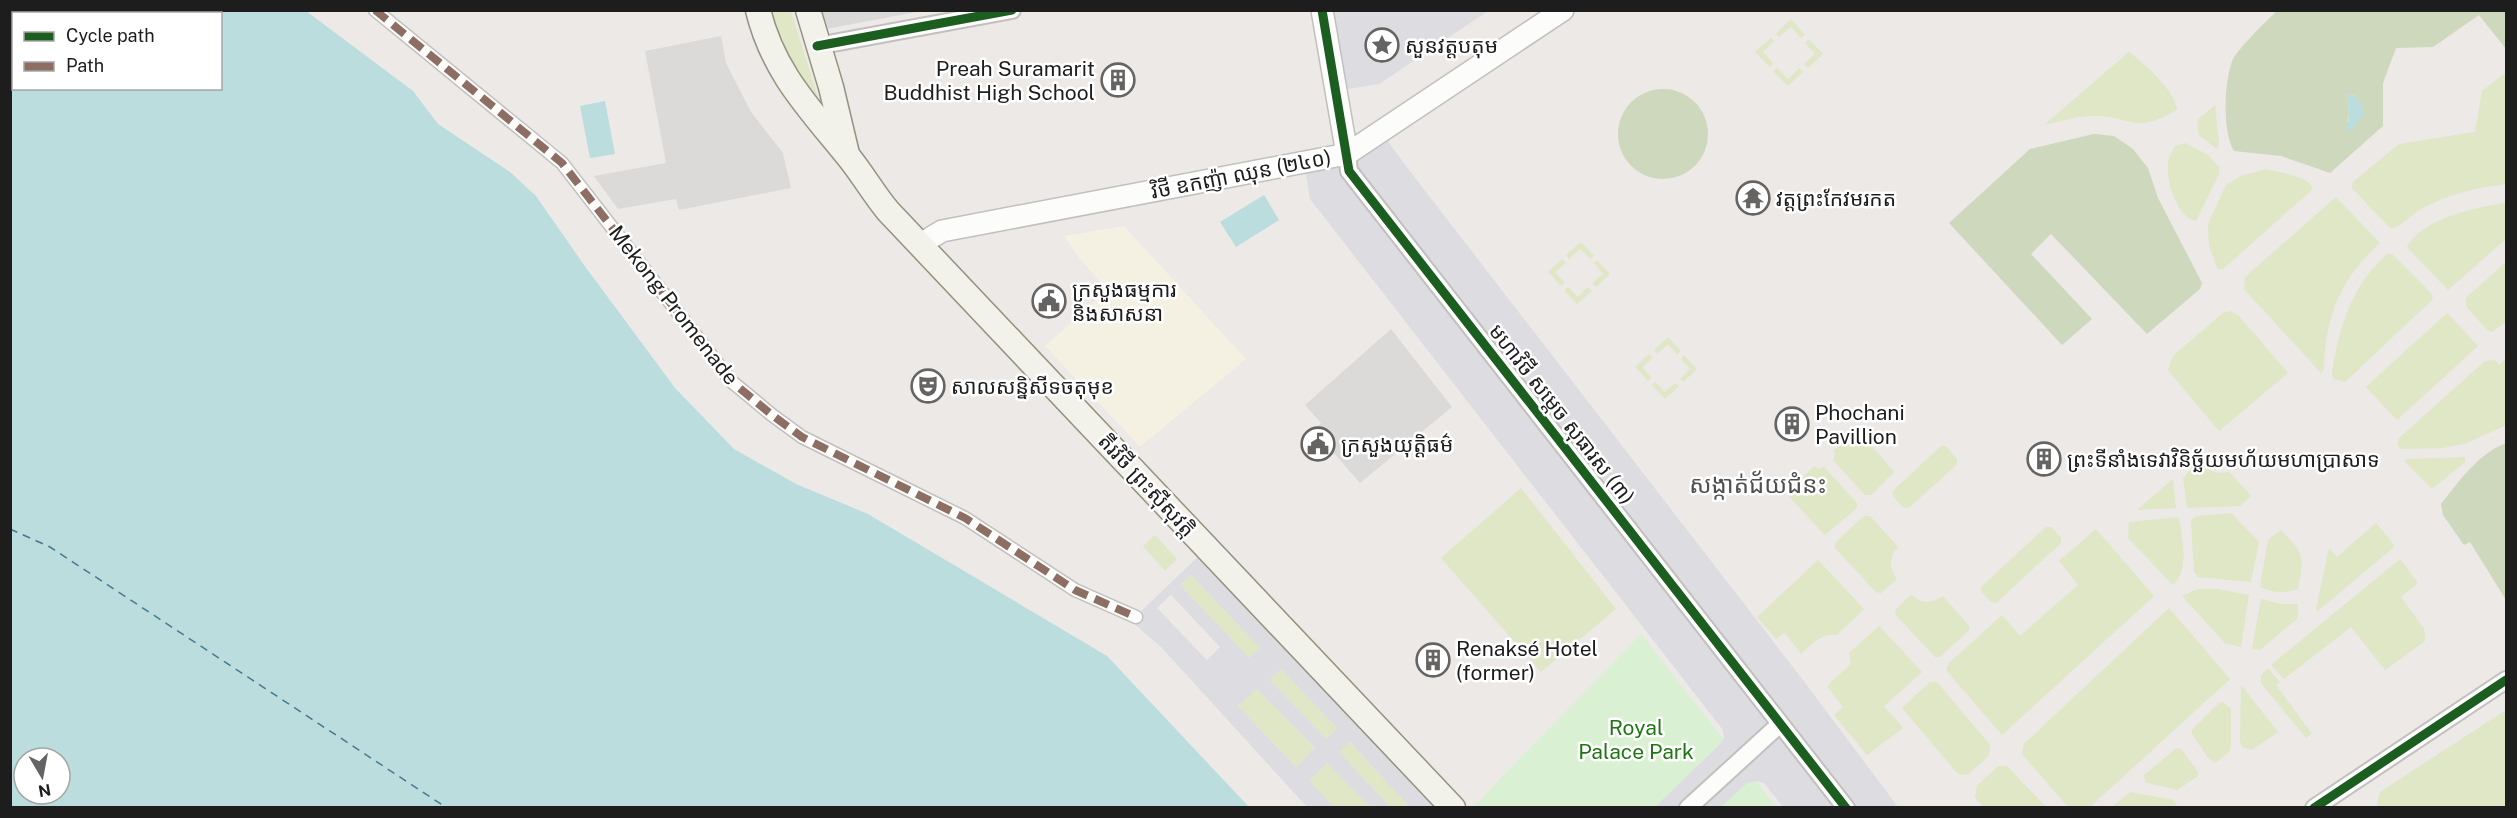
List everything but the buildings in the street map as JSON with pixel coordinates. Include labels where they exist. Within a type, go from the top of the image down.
[{"type":"main road","name":"តីរវិថី ព្រះស៊ីសុវត្តិ","points":[[758,10],[774,57],[806,109],[848,156],[874,195],[1453,807]]},
{"type":"main road","name":"តីរវិថី ព្រះស៊ីសុវត្តិ","points":[[808,10],[834,98],[848,156]]},
{"type":"main road","points":[[806,109],[819,116],[828,113],[834,98]]},
{"type":"street","name":"Mekong Promenade","points":[[375,10],[562,163],[731,381],[771,416],[802,437],[965,518],[1075,590],[1136,617]]},
{"type":"street","points":[[818,46],[1012,10]]},
{"type":"street","name":"មហាវិថី សម្តេច សុធារស (៣)","points":[[1322,10],[1349,171],[1845,807]]},
{"type":"street","name":"វិថី ឧកញ៉ា ឈុន (២៤០)","points":[[919,245],[942,231],[1347,154],[1563,10]]},
{"type":"street","points":[[2314,807],[2506,681]]},
{"type":"street","points":[[1688,807],[1780,724]]},
{"type":"shaded area","points":[[822,10],[922,11],[826,29]]},
{"type":"shaded area","name":"សួនវត្តបតុម","points":[[1322,11],[1488,11],[1379,84],[1336,91]]},
{"type":"shaded area","points":[[721,36],[726,63],[751,112],[783,153],[791,188],[679,210],[676,199],[618,209],[594,176],[666,163],[645,51]]},
{"type":"shaded area","points":[[1386,127],[1389,143],[1409,170],[1803,680],[1898,807],[1783,807],[1764,783],[1757,781],[1747,783],[1721,807],[1655,807],[1720,744],[1724,738],[1723,730],[1310,199],[1304,162]]},
{"type":"shaded area","points":[[1124,226],[1246,359],[1140,447],[1045,346],[1107,290],[1080,259],[1064,236]]},
{"type":"shaded area","points":[[1391,329],[1452,407],[1360,483],[1314,430],[1321,423],[1305,405]]},
{"type":"shaded area","points":[[1207,548],[1453,807],[1404,807],[1407,804],[1350,742],[1339,752],[1390,807],[1370,807],[1327,763],[1309,781],[1334,807],[1307,807],[1161,647],[1131,621]],"holes":[[[1191,575],[1260,648],[1249,658],[1180,585]],[[1171,595],[1220,647],[1207,660],[1157,608]],[[1281,669],[1337,728],[1326,739],[1270,680]],[[1257,689],[1315,748],[1296,767],[1238,706]]]},
{"type":"green space","points":[[2505,10],[2506,49],[2479,15],[2433,47],[2396,48],[2383,83],[2383,126],[2330,173],[2281,156],[2234,151],[2230,142],[2226,119],[2226,92],[2233,59],[2277,11]],"holes":[[[2347,94],[2355,96],[2362,105],[2347,122],[2349,114]]]},
{"type":"green space","points":[[770,11],[791,11],[820,104],[816,102],[785,53]]},
{"type":"green space","points":[[1791,19],[1805,35],[1801,38],[1791,27],[1779,37],[1776,34]]},
{"type":"green space","points":[[1771,38],[1774,41],[1763,52],[1773,63],[1770,67],[1755,52]]},
{"type":"green space","points":[[1809,39],[1823,54],[1808,68],[1804,64],[1815,54],[1805,43]]},
{"type":"green space","points":[[2129,52],[2166,87],[2176,103],[2177,110],[2150,122],[2141,123],[2091,116],[2044,125]]},
{"type":"green space","points":[[1777,68],[1788,79],[1799,68],[1803,72],[1788,86],[1773,71]]},
{"type":"green space","points":[[2504,74],[2506,76],[2506,184],[2453,195],[2421,209],[2402,224],[2390,228],[2352,188],[2353,182],[2399,144],[2475,132],[2482,91]]},
{"type":"green space","points":[[1663,89],[1680,93],[1695,102],[1704,117],[1708,134],[1704,151],[1695,166],[1680,175],[1663,179],[1646,175],[1631,166],[1622,151],[1618,134],[1622,117],[1631,102],[1646,93]]},
{"type":"green space","points":[[2215,105],[2219,144],[2217,149],[2199,135],[2197,120]]},
{"type":"green space","points":[[2094,134],[2114,136],[2133,149],[2148,168],[2158,198],[2202,283],[2200,289],[2147,334],[2051,234],[2031,254],[2092,319],[2062,345],[1949,223],[2030,149]]},
{"type":"green space","points":[[2185,143],[2208,155],[2219,167],[2219,174],[2196,221],[2183,213],[2178,206],[2169,180],[2170,155],[2175,146]]},
{"type":"green space","points":[[2266,169],[2299,178],[2310,184],[2313,189],[2223,269],[2218,270],[2209,246],[2208,224],[2226,185],[2241,176]]},
{"type":"green space","points":[[2336,197],[2380,243],[2355,271],[2337,300],[2328,333],[2324,370],[2321,373],[2244,289],[2245,277]]},
{"type":"green space","points":[[2506,203],[2506,239],[2448,290],[2407,247],[2414,237],[2437,221],[2480,207]]},
{"type":"green space","points":[[1581,242],[1594,256],[1590,259],[1580,249],[1569,259],[1566,255]]},
{"type":"green space","points":[[2388,254],[2392,254],[2431,293],[2433,299],[2345,382],[2333,379],[2335,355],[2349,307],[2365,278]]},
{"type":"green space","points":[[1562,259],[1566,263],[1555,272],[1565,283],[1561,286],[1548,272]]},
{"type":"green space","points":[[1597,260],[1610,274],[1596,287],[1592,284],[1603,274],[1594,263]]},
{"type":"green space","points":[[2506,262],[2506,322],[2492,332],[2487,330],[2466,306],[2466,298]]},
{"type":"green space","points":[[1568,287],[1578,297],[1588,287],[1592,291],[1577,304],[1564,290]]},
{"type":"green space","points":[[2230,311],[2238,315],[2288,373],[2219,431],[2168,370],[2173,356],[2223,313]]},
{"type":"green space","points":[[2447,313],[2478,346],[2397,420],[2366,387]]},
{"type":"green space","points":[[1668,337],[1681,351],[1677,355],[1668,344],[1657,354],[1654,350]]},
{"type":"green space","points":[[1649,354],[1653,358],[1642,367],[1652,378],[1648,381],[1635,367]]},
{"type":"green space","points":[[1684,355],[1697,369],[1683,382],[1680,379],[1690,369],[1681,359]]},
{"type":"green space","points":[[2506,358],[2506,425],[2467,443],[2443,448],[2401,449],[2397,445],[2399,438],[2485,361],[2495,360],[2499,365]]},
{"type":"green space","points":[[1655,382],[1665,392],[1675,383],[1679,386],[1665,399],[1652,385]]},
{"type":"green space","points":[[1856,431],[1860,432],[1894,472],[1871,495],[1865,495],[1833,460],[1834,450]]},
{"type":"green space","points":[[2506,443],[2506,600],[2470,542],[2464,545],[2443,515],[2441,504],[2478,461]]},
{"type":"green space","points":[[1941,446],[1946,446],[1957,459],[1957,464],[1909,508],[1904,508],[1893,496],[1893,491]]},
{"type":"green space","points":[[2465,457],[2465,462],[2432,489],[2405,462],[2406,459]]},
{"type":"green space","points":[[1814,466],[1818,469],[1824,467],[1857,503],[1857,508],[1825,535],[1787,494]]},
{"type":"green space","points":[[2205,467],[2216,473],[2229,472],[2251,496],[2240,506],[2187,508],[2183,478],[2192,468]]},
{"type":"green space","points":[[2173,479],[2176,508],[2137,510]]},
{"type":"green space","points":[[1521,488],[1616,609],[1541,672],[1441,558]]},
{"type":"green space","points":[[2231,513],[2259,542],[2251,582],[2198,577],[2194,571],[2191,520],[2197,516]]},
{"type":"green space","points":[[1864,516],[1870,516],[1898,547],[1891,563],[1897,579],[1881,593],[1876,592],[1834,547],[1837,541]]},
{"type":"green space","points":[[2179,517],[2184,553],[2182,570],[2173,585],[2128,538],[2129,522]]},
{"type":"green space","points":[[2376,523],[2395,546],[2318,611],[2316,609],[2329,548],[2337,557]]},
{"type":"green space","points":[[2046,527],[2051,527],[2061,538],[2061,543],[1996,603],[1991,602],[1981,592],[1981,587]]},
{"type":"green space","points":[[2096,529],[2154,596],[2002,735],[1946,670],[1949,663],[2002,615],[2020,636],[2078,585],[2059,561]]},
{"type":"green space","points":[[2281,530],[2299,551],[2302,562],[2298,589],[2274,592],[2260,587],[2268,540]]},
{"type":"green space","points":[[1155,535],[1177,559],[1165,571],[1143,546]]},
{"type":"green space","points":[[2400,559],[2418,583],[2401,597],[2424,629],[2425,641],[2385,670],[2351,627],[2284,679],[2271,665]]},
{"type":"green space","points":[[1818,560],[1864,609],[1837,635],[1821,637],[1801,654],[1785,633],[1776,639],[1757,617]]},
{"type":"green space","points":[[1191,575],[1260,648],[1248,659],[1180,585]]},
{"type":"green space","points":[[2198,589],[2217,589],[2249,595],[2241,647],[2225,643],[2182,596]]},
{"type":"green space","points":[[1911,595],[1927,602],[1943,596],[1969,626],[1969,630],[1940,657],[1935,657],[1895,614],[1896,609]]},
{"type":"green space","points":[[2261,599],[2281,604],[2298,604],[2298,618],[2260,650],[2252,649]]},
{"type":"green space","points":[[2169,608],[2230,679],[2090,807],[2068,807],[2022,754],[2024,744]]},
{"type":"green space","points":[[1879,626],[1922,672],[1884,706],[1903,728],[1867,755],[1834,715],[1843,707],[1827,686],[1851,664],[1849,653]]},
{"type":"green space","name":"Royal Palace Park","points":[[1641,634],[1776,807],[1477,808],[1475,805]]},
{"type":"green space","points":[[2268,668],[2280,682],[2276,685],[2312,734],[2306,738],[2261,683],[2261,676]]},
{"type":"green space","points":[[1281,669],[1337,728],[1326,739],[1270,680]]},
{"type":"green space","points":[[1930,682],[1937,682],[1990,745],[1989,755],[1968,775],[1958,774],[1902,708]]},
{"type":"green space","points":[[2241,685],[2278,732],[2252,750],[2242,747],[2240,741]]},
{"type":"green space","points":[[1257,688],[1315,749],[1296,767],[1238,706]]},
{"type":"green space","points":[[2223,702],[2231,709],[2231,747],[2229,752],[2215,763],[2208,758],[2192,734],[2192,730],[2219,703]]},
{"type":"green space","points":[[2506,710],[2506,807],[2379,807],[2377,804],[2380,792]]},
{"type":"green space","points":[[1350,742],[1407,804],[1404,807],[1390,807],[1338,752]]},
{"type":"green space","points":[[2177,748],[2181,749],[2198,772],[2198,776],[2177,790],[2145,782],[2144,775]]},
{"type":"green space","points":[[1327,763],[1370,807],[1334,807],[1308,781]]},
{"type":"green space","points":[[1998,766],[2007,766],[2046,807],[1983,807],[1975,797],[1977,786]]},
{"type":"green space","points":[[2130,792],[2173,800],[2178,807],[2112,807]]},
{"type":"water","points":[[10,11],[306,11],[413,91],[438,124],[510,172],[536,196],[675,388],[734,449],[796,484],[868,514],[1107,656],[1249,807],[11,807]]},
{"type":"water","points":[[2347,94],[2355,96],[2362,105],[2363,115],[2351,131],[2347,129],[2349,114]]},
{"type":"water","points":[[605,101],[615,154],[590,158],[580,106]]},
{"type":"water","points":[[1264,195],[1279,220],[1236,247],[1220,222]]},
{"type":"ferry route","points":[[10,529],[50,547],[447,808]]},
{"type":"marked path","points":[[375,10],[562,163],[731,381],[772,415],[802,437],[965,518],[1075,590],[1136,617]]},
{"type":"cycle path","points":[[817,46],[1012,10]]},
{"type":"cycle path","points":[[1322,10],[1349,171],[1846,808]]},
{"type":"cycle path","points":[[2314,808],[2506,680]]},
{"type":"place","name":"សួនវត្តបតុម","points":[[1382,45]]},
{"type":"place","name":"Preah Suramarit Buddhist High School","points":[[1118,80]]},
{"type":"place","name":"វត្តព្រះកែវមរកត","points":[[1753,198]]},
{"type":"place","name":"ក្រសួងធម្មការ និងសាសនា","points":[[1049,301]]},
{"type":"place","name":"សាលសន្និសីទចតុមុខ","points":[[928,386]]},
{"type":"place","name":"Phochani Pavillion","points":[[1792,424]]},
{"type":"place","name":"ក្រសួងយុត្ដិធម៌","points":[[1318,444]]},
{"type":"place","name":"ព្រះទីនាំងទេវាវិនិច្ឆ័យមហ័យមហាប្រាសាទ","points":[[2044,459]]},
{"type":"place","name":"Renaksé Hotel (former)","points":[[1433,660]]},
{"type":"district","name":"សង្កាត់ជ័យជំនះ","points":[[1758,484]]}]
